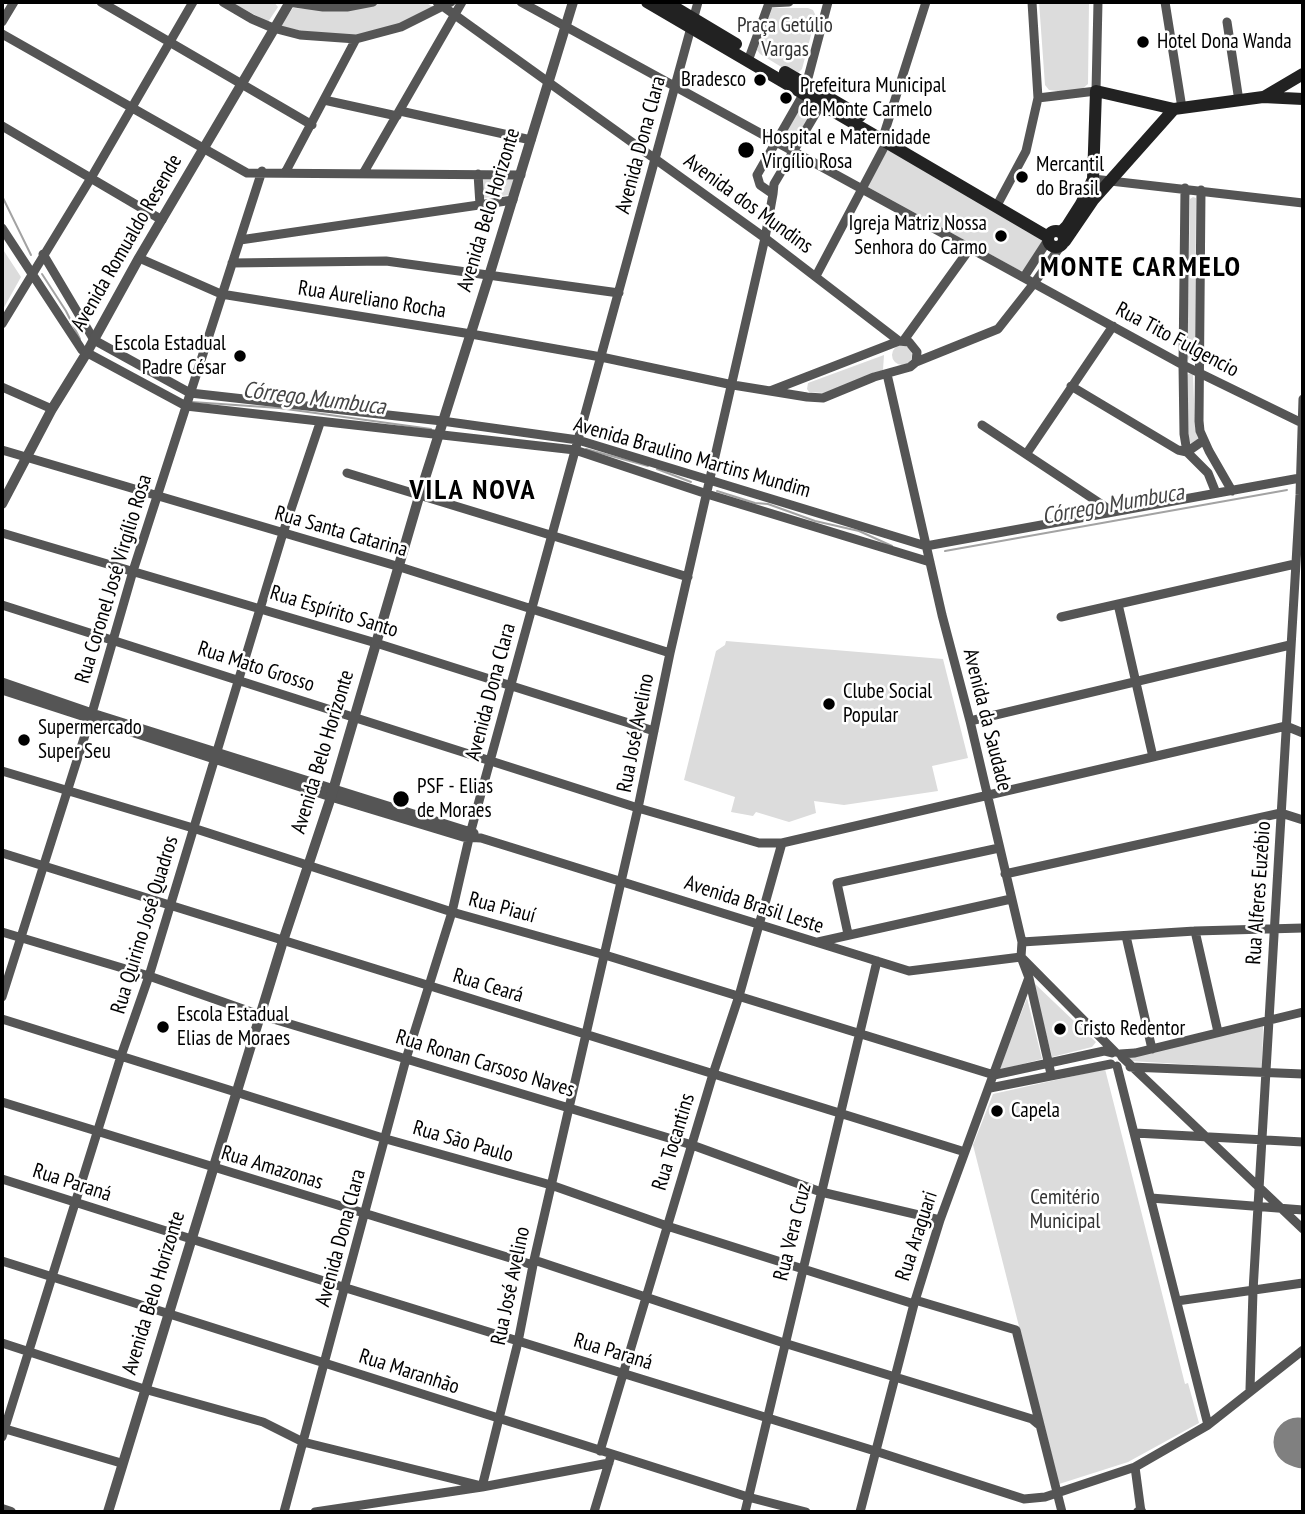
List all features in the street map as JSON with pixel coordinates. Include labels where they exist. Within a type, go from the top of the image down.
[{"type":"main road","points":[[647,2],[693,22]]},
{"type":"main road","points":[[666,2],[750,57],[887,135],[1056,238]]},
{"type":"main road","points":[[1263,97],[1301,76]]},
{"type":"main road","points":[[1301,76],[1297,90],[1303,99]]},
{"type":"main road","points":[[1056,238],[1081,204],[1093,179],[1096,90],[1178,108],[1263,97],[1303,99]]},
{"type":"main road","points":[[1056,238],[1178,108]]},
{"type":"street","points":[[2,22],[14,2]]},
{"type":"street","points":[[101,2],[312,124]]},
{"type":"street","points":[[2,324],[193,2]]},
{"type":"street","points":[[223,2],[273,28],[300,35],[356,39],[401,27],[430,14],[444,4]]},
{"type":"street","points":[[289,2],[347,7],[373,2]]},
{"type":"street","name":"Avenida Romualdo Resende","points":[[2,505],[52,409],[289,2]]},
{"type":"street","points":[[364,172],[463,2]]},
{"type":"street","name":"Rua Tito Fulgencio","points":[[521,2],[1183,365],[1302,424]]},
{"type":"street","name":"Avenida Belo Horizonte","points":[[108,1512],[260,1014],[332,793],[419,496],[573,2]]},
{"type":"street","name":"Avenida Dona Clara","points":[[284,1512],[406,1059],[452,912],[470,834],[698,2]]},
{"type":"street","points":[[750,57],[767,2],[789,2]]},
{"type":"street","points":[[773,194],[760,185],[757,175],[805,88],[828,2]]},
{"type":"street","points":[[816,276],[862,190],[887,135],[926,2]]},
{"type":"street","points":[[998,203],[1026,151],[1038,98],[1032,2]]},
{"type":"street","points":[[1038,98],[1096,90],[1098,2]]},
{"type":"street","points":[[1165,2],[1178,108]]},
{"type":"street","name":"Avenida dos Mundins","points":[[444,4],[901,340]]},
{"type":"street","points":[[430,14],[440,18],[448,27]]},
{"type":"street","points":[[1227,22],[1239,101]]},
{"type":"street","points":[[2,34],[247,173],[286,171],[521,175]]},
{"type":"street","points":[[286,171],[356,39]]},
{"type":"street","name":"Rua José Avelino","points":[[482,1487],[518,1342],[551,1185],[638,808],[670,653],[733,385],[774,184],[824,99]]},
{"type":"street","points":[[324,100],[531,140]]},
{"type":"street","points":[[2,126],[162,220]]},
{"type":"street","name":"Rua Coronel José Virgílio Rosa","points":[[2,997],[114,640],[133,571],[262,171]]},
{"type":"street","points":[[478,174],[480,205]]},
{"type":"street","points":[[1093,179],[1303,203]]},
{"type":"street","points":[[1185,188],[1183,365],[1184,434],[1187,452]]},
{"type":"street","points":[[1201,190],[1199,421],[1204,440],[1231,491]]},
{"type":"street","points":[[240,240],[513,200]]},
{"type":"street","name":"Avenida Braulino Martins Mundim","points":[[2,228],[86,354],[186,406],[575,450],[707,494],[928,553],[1113,512],[1300,478]]},
{"type":"street","points":[[1024,277],[1056,238]]},
{"type":"street","name":"Rua Aureliano Rocha","points":[[139,258],[221,294],[471,334],[601,357],[733,385],[823,398],[910,367],[916,362],[998,329],[1035,282],[1056,238]]},
{"type":"street","points":[[770,391],[901,340],[971,247]]},
{"type":"street","points":[[43,254],[94,340]]},
{"type":"street","points":[[232,263],[386,261],[619,293]]},
{"type":"street","points":[[1027,453],[1113,326]]},
{"type":"street","name":"Avenida Braulino Martins Mundim","points":[[94,340],[190,393],[442,421],[578,440],[928,553]]},
{"type":"street","points":[[901,340],[915,347],[916,362]]},
{"type":"street","name":"Avenida da Saudade","points":[[887,373],[1022,942],[1021,957],[1029,978],[1051,1074]]},
{"type":"street","points":[[805,379],[807,397]]},
{"type":"street","points":[[1071,386],[1178,450],[1187,452],[1208,473],[1216,494]]},
{"type":"street","points":[[2,387],[52,409]]},
{"type":"street","name":"Rua Alferes Euzébio","points":[[1250,1390],[1258,1186],[1267,1071],[1295,564],[1302,496],[1300,478],[1303,399]]},
{"type":"street","name":"Rua Quirino José Quadros","points":[[2,1432],[121,1056],[149,976],[283,533],[320,423]]},
{"type":"street","points":[[982,425],[1113,512]]},
{"type":"street","points":[[1187,452],[1204,440]]},
{"type":"street","name":"Rua Santa Catarina","points":[[2,450],[400,568],[670,653]]},
{"type":"street","points":[[346,473],[688,577]]},
{"type":"street","name":"Rua Espírito Santo","points":[[2,533],[262,608],[654,731]]},
{"type":"street","points":[[1061,617],[1295,564]]},
{"type":"street","points":[[1118,604],[1153,757]]},
{"type":"street","name":"Rua Mato Grosso","points":[[2,605],[638,808],[759,843],[782,843],[1286,726]]},
{"type":"street","points":[[970,720],[1290,645]]},
{"type":"street","name":"Avenida Brasil Leste","points":[[2,682],[20,692],[90,716],[300,783],[909,971],[1021,957]]},
{"type":"street","name":"Avenida Brasil Leste","points":[[2,690],[20,692]]},
{"type":"street","points":[[1286,726],[1303,733]]},
{"type":"street","name":"Rua Piauí","points":[[2,771],[193,828],[452,912],[605,955],[994,1075]]},
{"type":"street","points":[[1005,874],[1281,813],[1303,820]]},
{"type":"street","name":"Rua Tocantins","points":[[600,1451],[739,996],[782,843]]},
{"type":"street","points":[[848,934],[837,883],[999,848]]},
{"type":"street","name":"Rua Ceará","points":[[2,853],[965,1152]]},
{"type":"street","points":[[816,943],[1012,899]]},
{"type":"street","points":[[1022,942],[1195,931],[1303,928]]},
{"type":"street","points":[[1195,931],[1218,1032]]},
{"type":"street","name":"Rua Ronan Carsoso Naves","points":[[2,932],[149,976],[260,1014],[692,1145],[821,1192],[940,1220]]},
{"type":"street","points":[[1126,936],[1152,1049]]},
{"type":"street","points":[[1021,957],[1116,1059],[1208,1425]]},
{"type":"street","name":"Rua Vera Cruz","points":[[745,1512],[877,961]]},
{"type":"street","name":"Rua Araguari","points":[[860,1512],[914,1302],[940,1220],[1029,978]]},
{"type":"street","points":[[990,1088],[1303,1012]]},
{"type":"street","name":"Rua São Paulo","points":[[2,1019],[386,1139],[551,1185],[802,1269],[1016,1330],[1038,1424]]},
{"type":"street","points":[[994,1075],[1104,1051],[1134,1067],[1303,1229]]},
{"type":"street","points":[[1134,1067],[1303,1074]]},
{"type":"street","name":"Rua Amazonas","points":[[2,1102],[366,1215],[534,1263],[1032,1419],[1038,1424]]},
{"type":"street","points":[[1136,1133],[1303,1142]]},
{"type":"street","name":"Rua Paraná","points":[[2,1179],[1024,1499],[1037,1499],[1135,1467],[1208,1425],[1303,1350]]},
{"type":"street","points":[[1151,1198],[1303,1210]]},
{"type":"street","name":"Rua Maranhão","points":[[2,1261],[600,1451],[611,1459],[806,1512]]},
{"type":"street","points":[[1177,1301],[1303,1283]]},
{"type":"street","points":[[2,1343],[144,1389],[252,1419],[303,1442],[482,1487]]},
{"type":"street","points":[[1038,1424],[1062,1512]]},
{"type":"street","points":[[2,1432],[121,1463]]},
{"type":"street","points":[[315,1512],[482,1487],[611,1459]]},
{"type":"street","points":[[594,1512],[611,1459]]},
{"type":"street","points":[[1135,1467],[1140,1512]]},
{"type":"street","points":[[2,1509],[11,1512]]},
{"type":"green space","points":[[231,2],[274,2],[278,7],[268,22]]},
{"type":"green space","points":[[383,2],[425,2],[433,7],[403,23],[355,36],[322,35],[281,25],[293,8],[343,11]]},
{"type":"green space","points":[[1039,2],[1089,2],[1088,84],[1081,90],[1049,90],[1045,85]]},
{"type":"green space","name":"Praça Getúlio Vargas","points":[[772,8],[808,8],[813,10],[816,16],[802,69],[798,73],[793,74],[757,50]]},
{"type":"green space","points":[[804,95],[819,104],[795,146],[779,138]]},
{"type":"green space","points":[[888,146],[1043,240],[1024,271],[868,187]]},
{"type":"green space","points":[[514,178],[510,195],[483,198],[482,179]]},
{"type":"green space","points":[[1196,198],[1195,359],[1192,363],[1187,358],[1190,199]]},
{"type":"green space","points":[[2,248],[21,277],[2,311]]},
{"type":"green space","points":[[898,345],[906,345],[912,355],[906,365],[898,365],[892,359],[892,351]]},
{"type":"green space","points":[[884,355],[883,370],[824,393],[809,392],[807,389],[808,383]]},
{"type":"green space","points":[[1193,374],[1198,438],[1192,447],[1187,434],[1187,375]]},
{"type":"green space","name":"Clube Social Popular","points":[[726,641],[943,659],[968,758],[932,766],[938,791],[844,805],[814,801],[816,813],[789,822],[756,812],[753,816],[731,812],[735,797],[684,780],[716,651],[725,645]]},
{"type":"green space","points":[[1033,982],[1096,1042],[1092,1047],[1052,1057]]},
{"type":"green space","points":[[1027,998],[1042,1059],[999,1070]]},
{"type":"green space","points":[[1263,1026],[1262,1069],[1130,1060],[1130,1057]]},
{"type":"green space","name":"Cemitério Municipal","points":[[1105,1069],[1185,1384],[1188,1383],[1199,1423],[1128,1462],[1059,1484],[973,1145],[993,1094]]},
{"type":"waterway","name":"Córrego Mumbuca","points":[[2,196],[31,255]]},
{"type":"waterway","name":"Córrego Mumbuca","points":[[42,274],[80,339]]},
{"type":"waterway","name":"Córrego Mumbuca","points":[[192,402],[279,408],[431,429]]},
{"type":"waterway","name":"Córrego Mumbuca","points":[[586,449],[648,466]]},
{"type":"waterway","name":"Córrego Mumbuca","points":[[657,469],[691,482]]},
{"type":"waterway","name":"Córrego Mumbuca","points":[[945,551],[1287,490]]},
{"type":"waterway","name":"Córrego Mumbuca","points":[[717,491],[755,503],[768,504],[815,521],[859,531],[892,546]]},
{"type":"runway","points":[[1298,1442],[1303,1444]]},
{"type":"place","name":"Hotel Dona Wanda","points":[[1143,42]]},
{"type":"place","name":"Bradesco","points":[[760,80]]},
{"type":"place","name":"Prefeitura Municipal de Monte Carmelo","points":[[786,98]]},
{"type":"place","name":"Hospital e Maternidade Virgílio Rosa","points":[[746,150]]},
{"type":"place","name":"Mercantil do Brasil","points":[[1022,177]]},
{"type":"place","name":"Igreja Matriz Nossa Senhora do Carmo","points":[[1001,236]]},
{"type":"place","name":"Escola Estadual Padre César","points":[[240,356]]},
{"type":"place","name":"Clube Social Popular","points":[[829,704]]},
{"type":"place","name":"Supermercado Super Seu","points":[[24,740]]},
{"type":"place","name":"PSF - Elias de Moraes","points":[[401,799]]},
{"type":"place","name":"Escola Estadual Elias de Moraes","points":[[163,1027]]},
{"type":"place","name":"Cristo Redentor","points":[[1060,1029]]},
{"type":"place","name":"Capela","points":[[997,1111]]},
{"type":"district","name":"MONTE CARMELO","points":[[1141,268]]},
{"type":"district","name":"VILA NOVA","points":[[473,491]]}]
